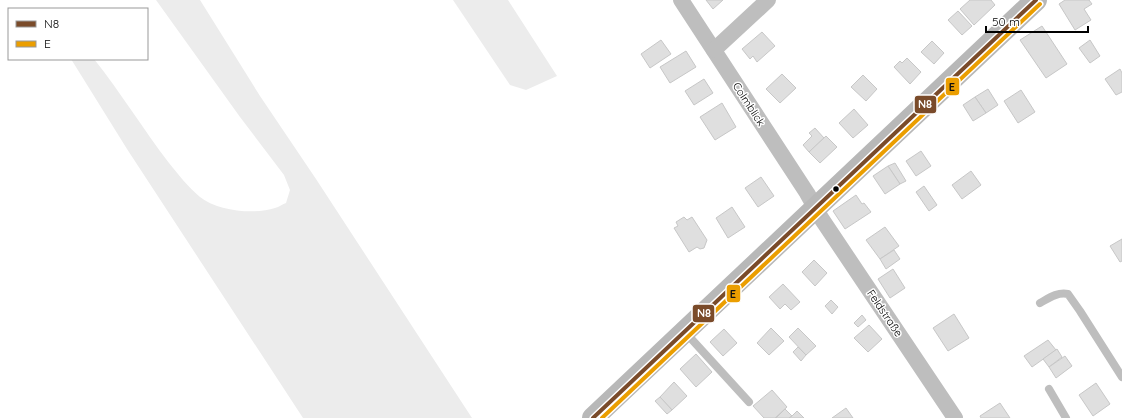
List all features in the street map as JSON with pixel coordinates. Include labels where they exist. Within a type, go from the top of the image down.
[{"type":"street","name":"Colmblick","points":[[681,0],[807,193],[815,208]]},
{"type":"street","points":[[714,50],[768,0]]},
{"type":"street","points":[[593,418],[1036,0]]},
{"type":"street","name":"Feldstraße","points":[[815,208],[955,418]]},
{"type":"lane","points":[[1040,303],[1056,294],[1068,294],[1122,377]]},
{"type":"lane","points":[[684,331],[749,402]]},
{"type":"lane","points":[[1049,389],[1066,418]]},
{"type":"shaded area","points":[[156,0],[200,0],[260,96],[472,418],[303,418],[127,149],[72,60],[95,60],[169,163],[187,185],[200,197],[216,206],[236,210],[257,211],[276,208],[286,203],[290,190],[284,175],[240,117]]},
{"type":"shaded area","points":[[453,0],[508,0],[557,76],[526,90],[510,85]]},
{"type":"building","points":[[706,0],[723,0],[713,9]]},
{"type":"building","points":[[970,0],[991,0],[995,5],[974,25],[960,9]]},
{"type":"building","points":[[1065,0],[1089,0],[1092,4],[1084,9],[1091,20],[1075,30],[1059,4]]},
{"type":"building","points":[[958,11],[972,26],[962,35],[948,20]]},
{"type":"building","points":[[1042,26],[1067,64],[1046,78],[1020,40]]},
{"type":"building","points":[[762,32],[775,46],[757,62],[753,56],[750,59],[742,49]]},
{"type":"building","points":[[661,40],[671,54],[650,68],[641,54]]},
{"type":"building","points":[[1090,40],[1100,56],[1090,63],[1079,48]]},
{"type":"building","points":[[932,41],[944,53],[934,64],[921,52]]},
{"type":"building","points":[[686,51],[696,67],[670,83],[660,67]]},
{"type":"building","points":[[907,58],[921,72],[910,84],[894,67],[900,61],[902,63]]},
{"type":"building","points":[[1120,69],[1122,73],[1122,92],[1116,95],[1105,79]]},
{"type":"building","points":[[782,74],[796,88],[780,103],[766,89]]},
{"type":"building","points":[[863,75],[877,89],[866,101],[851,87]]},
{"type":"building","points":[[704,79],[713,93],[694,105],[685,91]]},
{"type":"building","points":[[988,89],[998,105],[986,113],[975,97]]},
{"type":"building","points":[[1021,90],[1035,112],[1018,123],[1004,101]]},
{"type":"building","points":[[975,97],[986,113],[973,121],[963,105]]},
{"type":"building","points":[[722,103],[736,127],[715,140],[700,117]]},
{"type":"building","points":[[854,109],[868,125],[853,138],[839,123]]},
{"type":"building","points":[[815,128],[824,138],[809,152],[803,145],[812,136],[809,133]]},
{"type":"building","points":[[826,136],[837,147],[820,163],[809,152]]},
{"type":"building","points":[[921,151],[931,166],[916,176],[906,161]]},
{"type":"building","points":[[895,163],[906,181],[900,184],[888,166]]},
{"type":"building","points":[[888,166],[900,184],[885,194],[873,176]]},
{"type":"building","points":[[971,171],[981,185],[962,199],[952,185]]},
{"type":"building","points":[[761,177],[774,196],[758,207],[745,188]]},
{"type":"building","points":[[924,186],[937,205],[929,211],[916,192]]},
{"type":"building","points":[[856,195],[862,204],[864,203],[871,212],[845,229],[833,211]]},
{"type":"building","points":[[732,207],[745,227],[728,238],[716,218]]},
{"type":"building","points":[[684,217],[687,220],[692,217],[707,240],[704,248],[700,249],[697,247],[689,252],[674,228],[678,226],[676,222]]},
{"type":"building","points":[[885,227],[899,246],[880,259],[866,240]]},
{"type":"building","points":[[1122,239],[1122,261],[1120,262],[1110,246]]},
{"type":"building","points":[[894,250],[900,259],[886,269],[880,259]]},
{"type":"building","points":[[814,260],[827,273],[815,286],[802,272]]},
{"type":"building","points":[[893,269],[905,288],[890,298],[878,279]]},
{"type":"building","points":[[783,284],[800,302],[791,310],[785,304],[780,309],[769,297]]},
{"type":"building","points":[[831,300],[838,307],[832,314],[825,306]]},
{"type":"building","points":[[954,314],[969,338],[948,351],[933,328]]},
{"type":"building","points":[[862,315],[866,320],[858,327],[854,323]]},
{"type":"building","points":[[869,325],[882,339],[868,352],[854,338]]},
{"type":"building","points":[[771,328],[784,341],[769,355],[757,343]]},
{"type":"building","points":[[798,328],[816,346],[806,355],[789,337]]},
{"type":"building","points":[[724,329],[737,343],[723,356],[710,342]]},
{"type":"building","points":[[1048,340],[1056,350],[1032,367],[1024,356]]},
{"type":"building","points":[[798,347],[806,355],[801,361],[793,352]]},
{"type":"building","points":[[1057,349],[1062,357],[1049,367],[1043,359]]},
{"type":"building","points":[[696,354],[712,372],[696,387],[680,369]]},
{"type":"building","points":[[1065,356],[1072,366],[1056,378],[1049,367]]},
{"type":"building","points":[[674,382],[687,396],[672,410],[660,397]]},
{"type":"building","points":[[1096,383],[1110,404],[1093,416],[1079,395]]},
{"type":"building","points":[[772,390],[787,407],[775,418],[764,418],[753,406]]},
{"type":"building","points":[[660,397],[672,410],[667,414],[655,401]]},
{"type":"building","points":[[1000,403],[1010,418],[981,418],[980,416]]},
{"type":"building","points":[[846,408],[853,418],[832,418]]},
{"type":"building","points":[[785,409],[792,416],[789,418],[776,418]]},
{"type":"building","points":[[797,411],[804,418],[789,418],[792,416]]},
{"type":"transit line","name":"N8","points":[[593,418],[1036,0]]},
{"type":"transit line","name":"E","points":[[602,418],[1040,4]]}]
